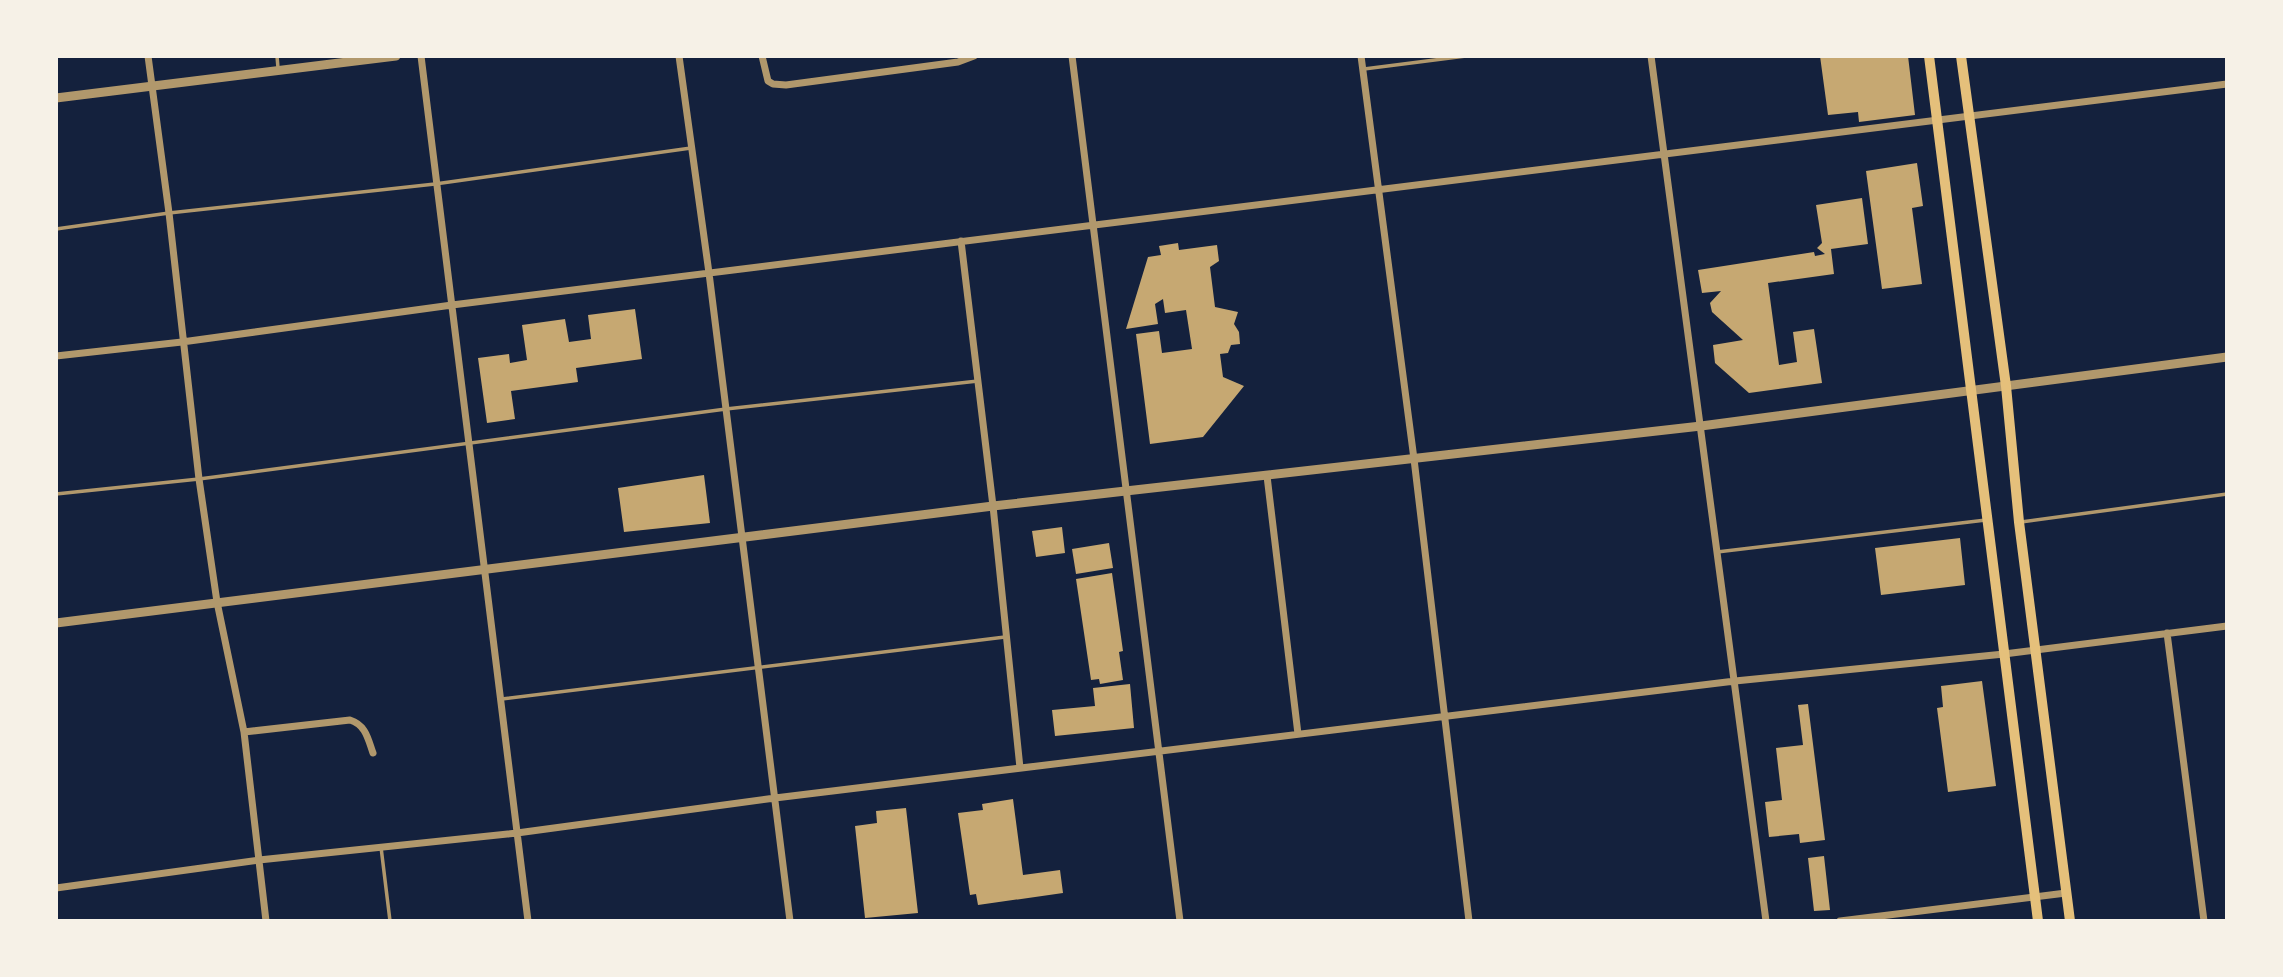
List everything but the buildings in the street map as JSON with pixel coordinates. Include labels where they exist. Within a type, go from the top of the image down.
[{"type":"main road","points":[[1929,56],[2038,921]]},
{"type":"main road","points":[[1961,56],[2006,386],[2019,522],[2070,921]]},
{"type":"street","points":[[148,56],[199,479],[217,602],[244,732],[266,921]]},
{"type":"street","points":[[56,98],[396,56]]},
{"type":"street","points":[[421,56],[528,921]]},
{"type":"street","points":[[679,56],[709,273],[790,921]]},
{"type":"street","points":[[762,56],[768,81],[786,85],[958,62],[974,56]]},
{"type":"street","points":[[1072,56],[1180,921]]},
{"type":"street","points":[[1361,56],[1415,459],[1469,921]]},
{"type":"street","points":[[1651,56],[1766,921]]},
{"type":"street","points":[[56,356],[182,342],[452,304],[2227,84]]},
{"type":"street","points":[[961,241],[993,506],[1020,768]]},
{"type":"street","points":[[56,624],[993,506],[1701,426],[2227,357]]},
{"type":"street","points":[[1267,476],[1298,734]]},
{"type":"street","points":[[56,888],[259,860],[517,833],[775,798],[1443,716],[1735,681],[2004,654],[2227,626]]},
{"type":"street","points":[[2167,633],[2204,921]]},
{"type":"street","points":[[244,732],[350,720],[365,730],[373,753]]},
{"type":"street","points":[[1840,921],[2066,893]]},
{"type":"lane","points":[[277,56],[278,70]]},
{"type":"lane","points":[[1363,69],[1466,56]]},
{"type":"lane","points":[[56,229],[169,213],[435,184],[691,148]]},
{"type":"lane","points":[[56,494],[199,479],[726,409],[979,381]]},
{"type":"lane","points":[[2019,522],[2227,494]]},
{"type":"lane","points":[[1717,552],[1988,520]]},
{"type":"lane","points":[[500,699],[1007,637]]},
{"type":"lane","points":[[381,847],[390,921]]}]
